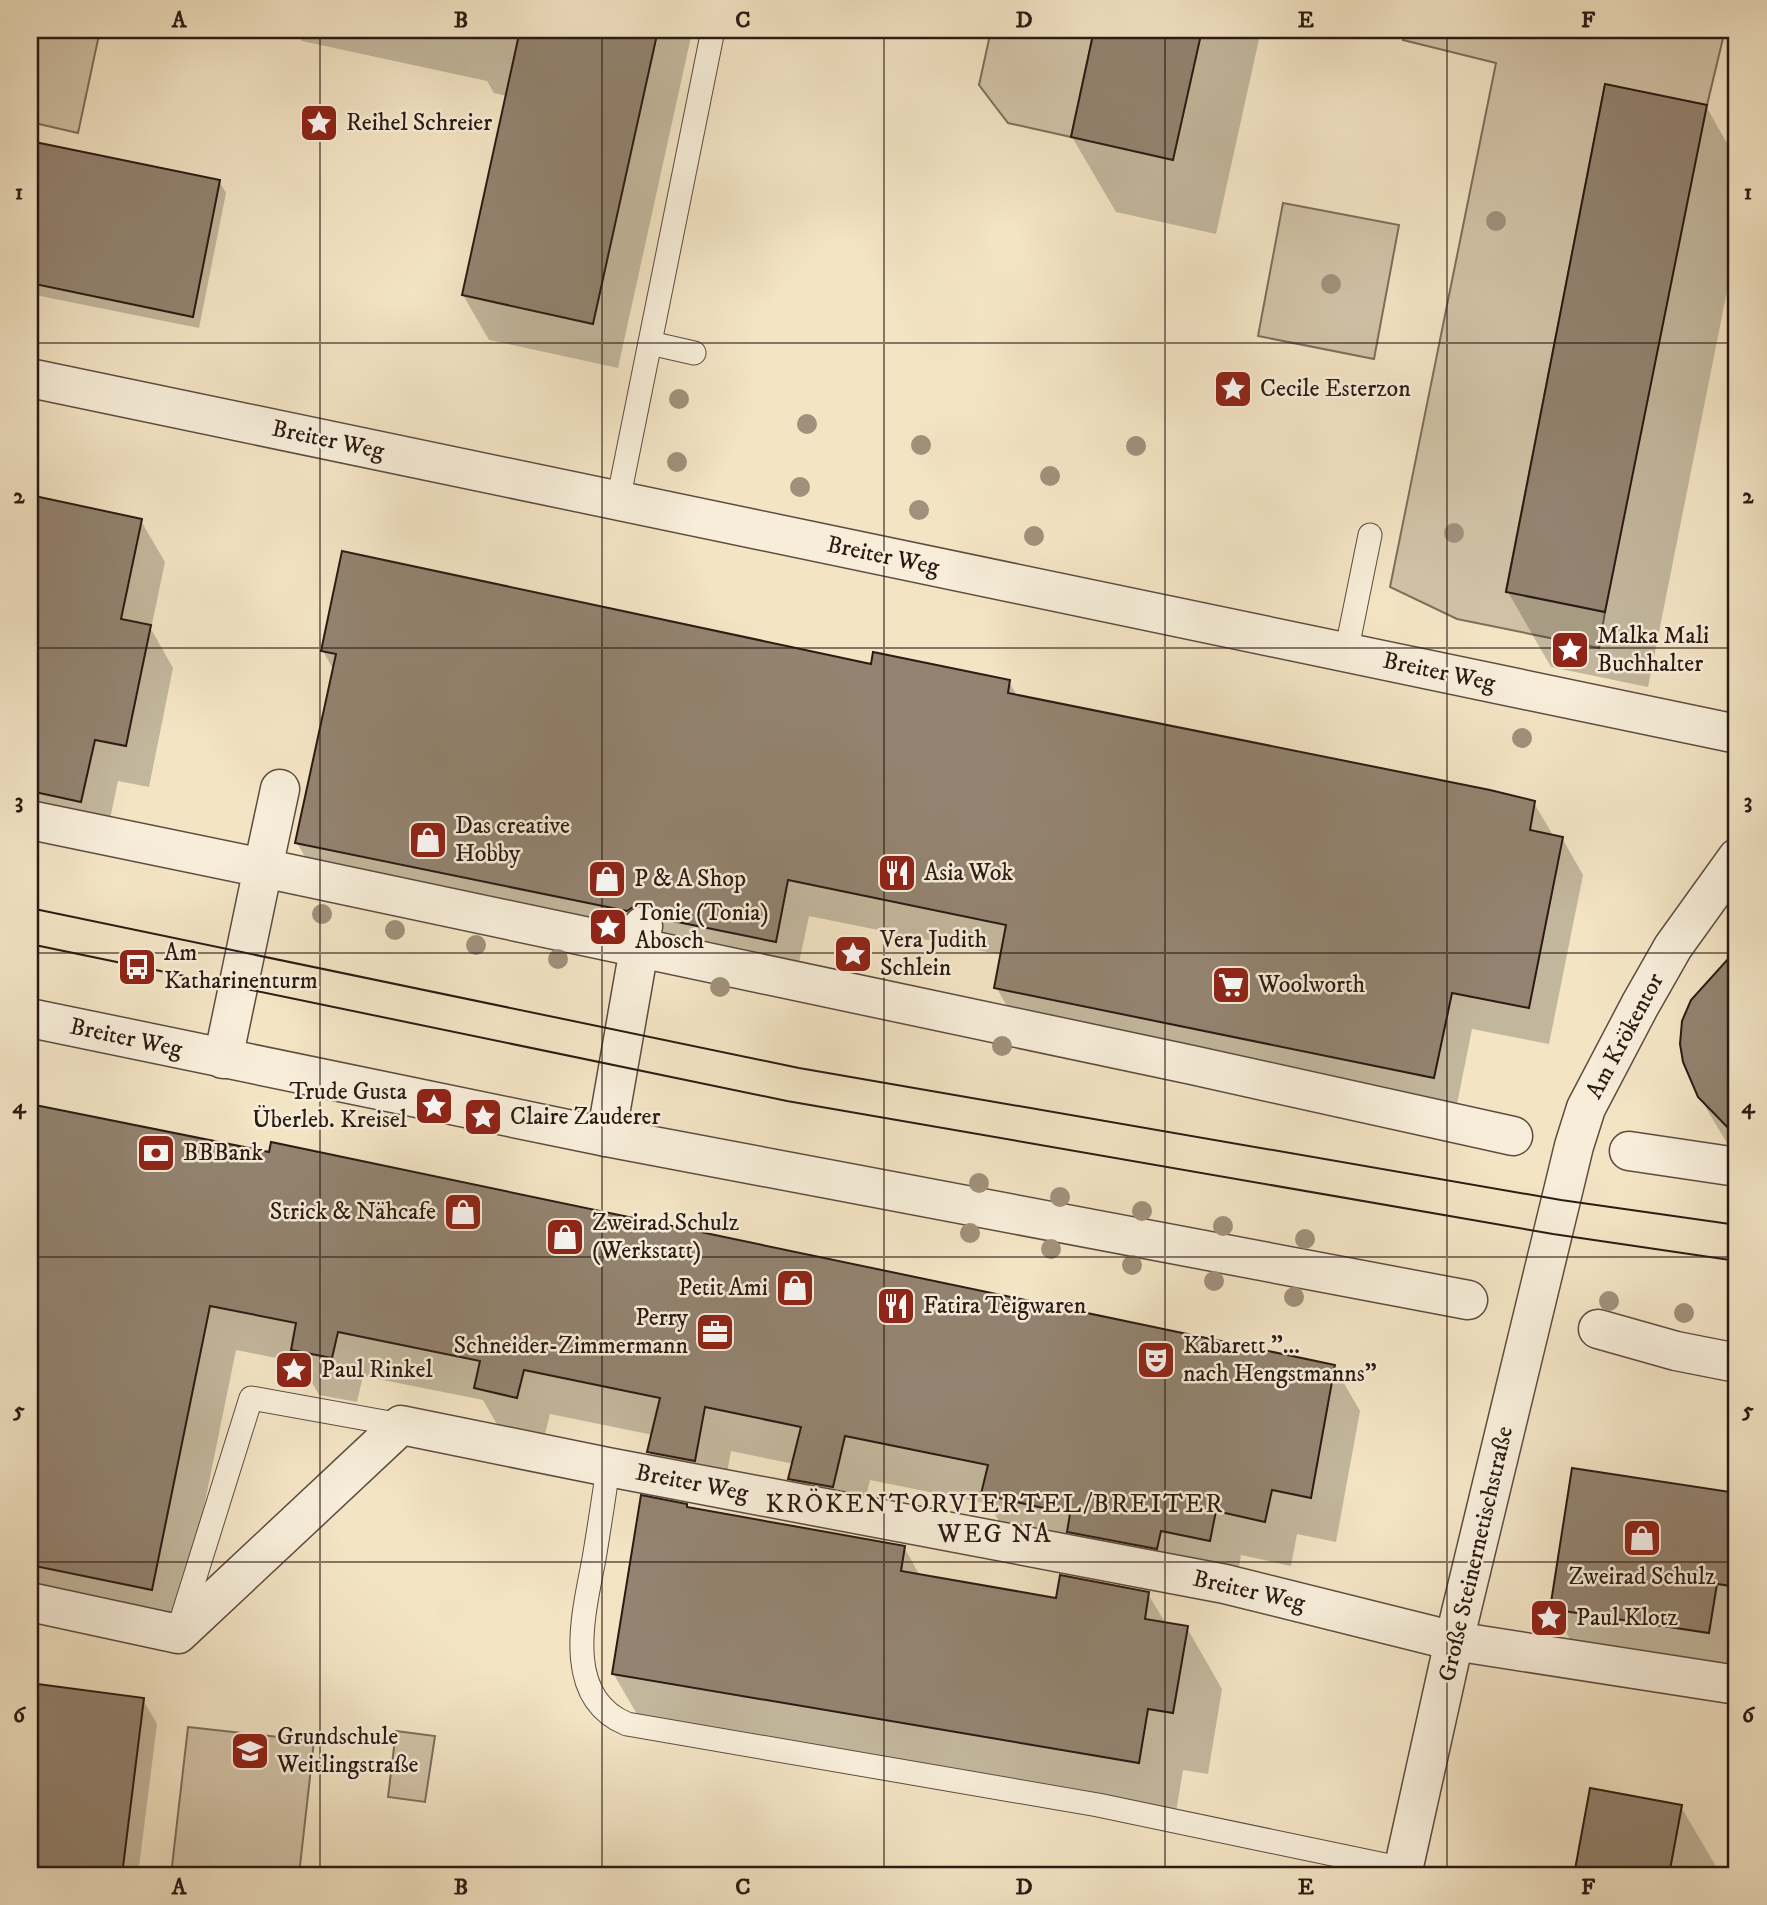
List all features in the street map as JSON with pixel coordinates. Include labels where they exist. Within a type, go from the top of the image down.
[{"type":"street","name":"Breiter Weg","points":[[30,378],[1737,734]]},
{"type":"street","points":[[223,1059],[279,789]]},
{"type":"street","points":[[30,820],[263,869],[641,937],[1192,1065],[1513,1136]]},
{"type":"street","name":"Am Krökentor","points":[[1553,1234],[1586,1108],[1673,947],[1737,858]]},
{"type":"street","points":[[606,1137],[641,937]]},
{"type":"street","name":"Breiter Weg","points":[[30,1018],[606,1137],[1468,1300]]},
{"type":"street","points":[[1629,1151],[1737,1167]]},
{"type":"street","name":"Große Steinernetischstraße","points":[[1403,1872],[1454,1641],[1553,1234]]},
{"type":"street","points":[[1598,1329],[1676,1351],[1737,1363]]},
{"type":"street","name":"Breiter Weg","points":[[401,1425],[1225,1584],[1454,1641],[1737,1685]]},
{"type":"street","points":[[30,1602],[178,1633],[401,1425]]},
{"type":"lane","points":[[618,501],[713,30]]},
{"type":"lane","points":[[650,343],[694,353]]},
{"type":"lane","points":[[1346,653],[1370,535]]},
{"type":"lane","points":[[178,1633],[251,1398],[401,1425]]},
{"type":"lane","points":[[608,1467],[583,1619],[581,1648],[586,1679],[594,1695],[600,1705],[618,1720],[627,1724],[1098,1805],[1403,1872]]},
{"type":"shaded area","points":[[30,30],[100,30],[78,133],[30,122]]},
{"type":"shaded area","points":[[991,30],[1094,30],[1071,137],[1008,123],[979,85]]},
{"type":"shaded area","points":[[1406,30],[1725,30],[1707,105],[1605,85],[1506,591],[1605,612],[1599,648],[1457,619],[1390,587],[1496,63],[1403,40]]},
{"type":"shaded area","points":[[1283,203],[1399,225],[1374,359],[1258,336]]},
{"type":"shaded area","points":[[188,1727],[314,1741],[299,1875],[171,1875]]},
{"type":"shaded area","points":[[396,1731],[435,1736],[425,1802],[388,1797]]},
{"type":"building","points":[[520,30],[658,30],[593,324],[462,295]]},
{"type":"building","points":[[1094,30],[1202,30],[1173,160],[1071,137]]},
{"type":"building","points":[[1605,84],[1707,105],[1605,612],[1506,592]]},
{"type":"building","points":[[30,141],[220,180],[193,317],[30,283]]},
{"type":"building","points":[[30,495],[142,519],[121,619],[151,625],[126,746],[95,740],[81,802],[30,791]]},
{"type":"building","points":[[342,551],[871,664],[873,652],[1010,680],[1008,693],[1535,801],[1530,830],[1563,837],[1529,1008],[1452,993],[1434,1078],[994,988],[1006,925],[788,880],[776,942],[663,919],[658,910],[647,905],[636,905],[627,911],[295,843],[336,654],[321,651]]},
{"type":"building","points":[[1737,949],[1737,1137],[1698,1097],[1683,1062],[1680,1044],[1682,1021],[1691,1000]]},
{"type":"building","points":[[30,1104],[269,1152],[271,1142],[1335,1365],[1311,1498],[1272,1490],[1265,1522],[1216,1511],[1210,1541],[1161,1531],[1157,1549],[1067,1532],[1070,1514],[981,1494],[988,1465],[845,1436],[833,1487],[788,1479],[801,1427],[705,1407],[695,1461],[647,1452],[660,1398],[524,1370],[517,1398],[474,1388],[480,1361],[338,1332],[332,1358],[291,1350],[296,1323],[210,1306],[152,1590],[30,1565]]},
{"type":"building","name":"Zweirad Schulz","points":[[1572,1468],[1737,1493],[1737,1587],[1717,1584],[1709,1633],[1550,1609]]},
{"type":"building","points":[[641,1495],[687,1504],[687,1507],[905,1546],[901,1571],[1056,1598],[1060,1575],[1149,1592],[1145,1619],[1188,1626],[1173,1713],[1148,1709],[1139,1763],[612,1674]]},
{"type":"building","points":[[30,1683],[144,1698],[122,1875],[30,1875]]},
{"type":"building","points":[[1590,1788],[1682,1805],[1669,1875],[1574,1875]]},
{"type":"tram line","points":[[30,908],[799,1068],[1561,1200],[1737,1225]]},
{"type":"tram line","points":[[30,944],[787,1101],[1553,1234],[1737,1261]]},
{"type":"place","name":"Reihel Schreier","points":[[319,123]]},
{"type":"place","name":"Cecile Esterzon","points":[[1233,389]]},
{"type":"place","name":"Malka Mali Buchhalter","points":[[1570,650]]},
{"type":"place","name":"Das creative Hobby","points":[[428,840]]},
{"type":"place","name":"Asia Wok","points":[[897,873]]},
{"type":"place","name":"P & A Shop","points":[[607,879]]},
{"type":"place","name":"Tonie (Tonia) Abosch","points":[[608,927]]},
{"type":"place","name":"Vera Judith Schlein","points":[[853,954]]},
{"type":"place","name":"Am Katharinenturm","points":[[137,967]]},
{"type":"place","name":"Woolworth","points":[[1231,985]]},
{"type":"place","name":"Trude Gusta Überleb. Kreisel","points":[[434,1106]]},
{"type":"place","name":"Claire Zauderer","points":[[483,1117]]},
{"type":"place","name":"BBBank","points":[[156,1153]]},
{"type":"place","name":"Strick & Nähcafe","points":[[463,1212]]},
{"type":"place","name":"Zweirad Schulz (Werkstatt)","points":[[565,1237]]},
{"type":"place","name":"Petit Ami","points":[[795,1288]]},
{"type":"place","name":"Fatira Teigwaren","points":[[896,1306]]},
{"type":"place","name":"Perry Schneider-Zimmermann","points":[[715,1332]]},
{"type":"place","name":"Kabarett \"... nach Hengstmanns\"","points":[[1156,1360]]},
{"type":"place","name":"Paul Rinkel","points":[[294,1370]]},
{"type":"place","name":"Zweirad Schulz","points":[[1642,1538]]},
{"type":"place","name":"Paul Klotz","points":[[1549,1618]]},
{"type":"place","name":"Grundschule Weitlingstraße","points":[[250,1751]]},
{"type":"district","name":"KRÖKENTORVIERTEL/BREITER WEG NA","points":[[995,1519]]}]
